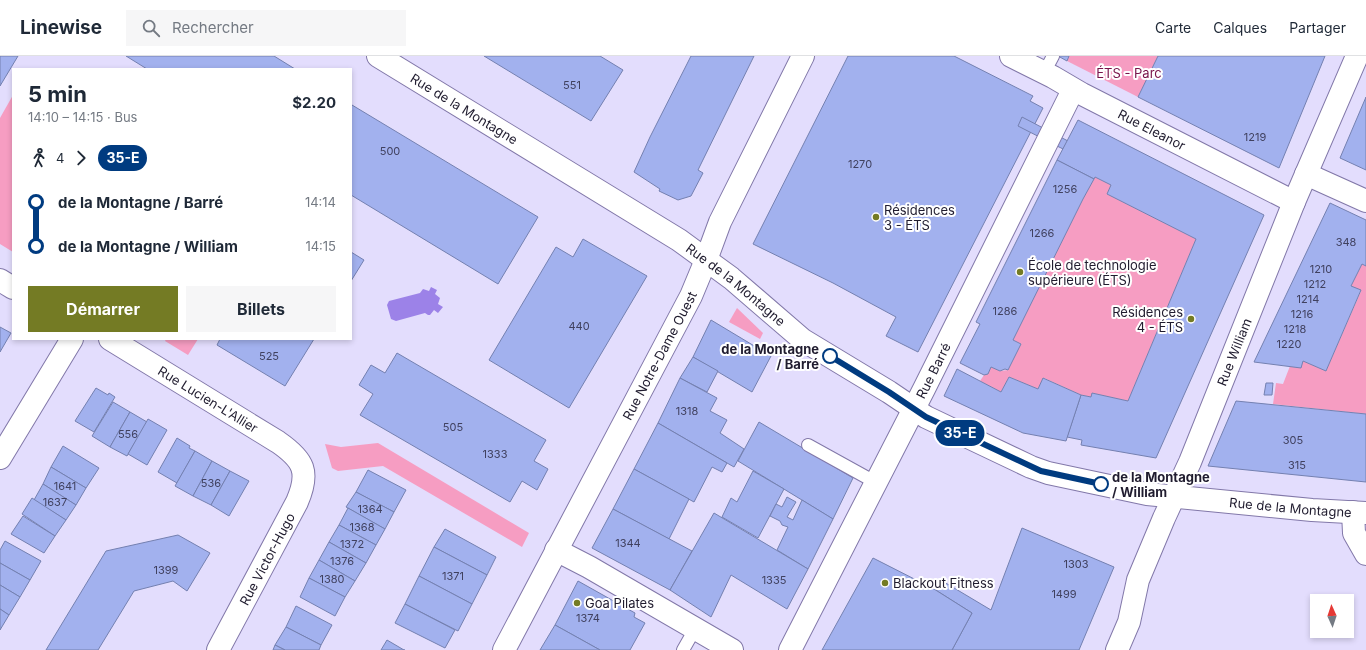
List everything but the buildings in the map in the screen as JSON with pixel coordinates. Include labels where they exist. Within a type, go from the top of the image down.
[{"type":"street","name":"Rue de la Montagne","points":[[378,56],[679,240],[731,278],[803,340],[889,392],[926,417],[1041,471],[1147,494],[1312,510],[1359,513]]},
{"type":"street","name":"Rue Notre-Dame Ouest","points":[[504,650],[691,296],[720,222],[803,56]]},
{"type":"street","name":"Rue Eleanor","points":[[1011,56],[1049,65],[1073,90],[1294,202]]},
{"type":"street","name":"Rue William","points":[[1117,650],[1129,622],[1138,580],[1190,462],[1294,202],[1357,56]]},
{"type":"street","name":"Rue Barré","points":[[790,650],[875,482],[914,409],[1073,90]]},
{"type":"street","points":[[1306,174],[1366,201]]},
{"type":"street","points":[[0,280],[12,287]]},
{"type":"street","points":[[0,458],[71,340]]},
{"type":"street","name":"Rue Lucien-L'Allier","points":[[112,340],[278,442],[302,464]]},
{"type":"street","name":"Rue Victor-Hugo","points":[[218,650],[297,502],[304,479],[302,464]]},
{"type":"street","points":[[1359,513],[1352,519],[1354,534],[1366,554]]},
{"type":"street","points":[[556,550],[589,567],[732,650]]},
{"type":"lane","points":[[808,445],[875,482]]},
{"type":"lane","points":[[683,650],[695,629]]},
{"type":"green space","name":"ÉTS - Parc","points":[[1069,56],[1158,56],[1138,97],[1067,61]]},
{"type":"green space","points":[[12,97],[12,251],[0,244],[0,118]]},
{"type":"green space","points":[[1095,177],[1111,185],[1107,194],[1196,239],[1128,401],[1092,393],[1091,397],[1081,395],[1044,378],[1038,389],[1009,377],[1001,392],[980,381],[984,375],[988,374],[991,367],[1000,371],[1008,370],[1021,344],[1013,340]]},
{"type":"green space","points":[[1362,264],[1366,266],[1366,414],[1273,404],[1276,383],[1283,384],[1290,366],[1301,367],[1303,361],[1326,371],[1361,291],[1351,286]]},
{"type":"green space","points":[[737,308],[763,333],[760,339],[729,322]]},
{"type":"green space","points":[[166,340],[197,340],[188,355]]},
{"type":"green space","points":[[378,443],[529,533],[522,547],[383,466],[338,471],[332,468],[325,444],[341,447]]},
{"type":"shaded area","points":[[431,287],[437,290],[435,294],[440,298],[438,304],[443,307],[438,313],[434,310],[430,315],[425,313],[396,321],[391,319],[387,305],[389,301],[420,293],[423,289],[429,291]]},
{"type":"bus line","name":"35-E","points":[[830,356],[889,392],[926,417],[1031,467],[1048,473],[1101,484]]},
{"type":"place","name":"Résidences 3 - ÉTS","points":[[876,217]]},
{"type":"place","name":"École de technologie supérieure (ÉTS)","points":[[1020,272]]},
{"type":"place","name":"Résidences 4 - ÉTS","points":[[1191,319]]},
{"type":"place","name":"de la Montagne / Barré","points":[[830,356]]},
{"type":"place","name":"de la Montagne / William","points":[[1101,484]]},
{"type":"place","name":"Blackout Fitness","points":[[885,583]]},
{"type":"place","name":"Goa Pilates","points":[[577,603]]}]
